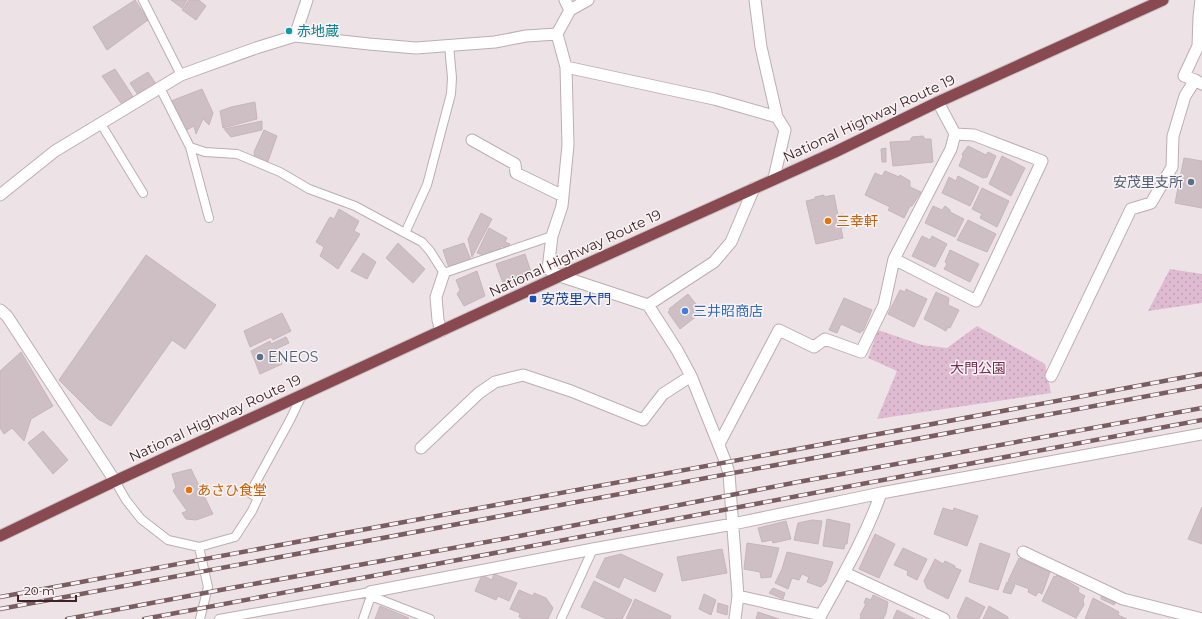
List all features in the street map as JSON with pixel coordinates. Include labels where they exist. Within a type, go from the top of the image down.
[{"type":"highway","name":"National Highway Route 19","points":[[0,536],[115,481],[774,178],[835,152],[938,102],[1163,0]]},
{"type":"street","points":[[295,36],[307,0]]},
{"type":"street","points":[[565,0],[570,10]]},
{"type":"street","points":[[588,0],[570,10],[557,34],[566,67],[568,145],[562,206],[552,236],[548,269],[560,276],[593,288],[648,305],[677,350],[691,376],[719,444],[729,474],[738,596],[735,619]]},
{"type":"street","points":[[755,0],[761,46],[777,117],[785,130],[774,178]]},
{"type":"street","points":[[1051,376],[1131,209],[1151,203],[1172,167],[1173,136],[1185,96],[1199,82],[1184,76],[1198,46],[1201,0]]},
{"type":"street","points":[[0,195],[55,151],[181,75],[256,48],[295,36],[416,48],[495,42],[526,36],[557,34]]},
{"type":"street","points":[[566,67],[714,99],[777,117]]},
{"type":"street","points":[[719,444],[778,330],[814,347],[824,339],[861,352],[884,305],[894,260],[951,149],[955,134],[938,102]]},
{"type":"street","points":[[894,260],[976,301],[1042,161],[974,135],[955,134]]},
{"type":"street","points":[[472,140],[515,164],[516,173],[563,196]]},
{"type":"street","points":[[648,305],[714,262],[731,242],[754,188]]},
{"type":"street","points":[[441,331],[438,320],[436,297],[444,273]]},
{"type":"street","points":[[0,310],[6,316],[106,470],[115,481]]},
{"type":"street","points":[[421,448],[479,393],[495,382],[523,375],[571,391],[644,420],[664,394],[691,376]]},
{"type":"street","points":[[371,594],[593,549],[732,524],[881,493],[1202,434]]},
{"type":"street","points":[[738,596],[821,615],[845,573],[872,517],[881,493]]},
{"type":"street","points":[[1023,552],[1123,598],[1202,619]]},
{"type":"street","points":[[845,573],[944,619]]},
{"type":"lane","points":[[143,0],[181,75]]},
{"type":"lane","points":[[405,233],[427,186],[451,94],[452,78],[449,45]]},
{"type":"lane","points":[[160,88],[190,147],[210,218]]},
{"type":"lane","points":[[101,124],[143,193]]},
{"type":"lane","points":[[190,147],[205,152],[237,154],[280,172],[309,189],[355,206],[422,242],[430,251],[444,273],[552,236]]},
{"type":"lane","points":[[115,481],[126,500],[141,519],[168,540],[199,547],[235,537],[252,511],[258,498],[250,493],[302,395]]},
{"type":"lane","points":[[199,547],[208,587],[200,619]]},
{"type":"lane","points":[[561,619],[593,549]]},
{"type":"lane","points":[[363,619],[371,594]]},
{"type":"lane","points":[[219,619],[371,594],[430,619]]},
{"type":"green space","points":[[1170,269],[1202,274],[1202,303],[1148,311]]},
{"type":"green space","name":"大門公園","points":[[977,326],[1045,364],[1051,393],[877,419],[897,371],[868,358],[878,330],[922,345],[947,348]]},
{"type":"building","points":[[135,0],[148,20],[107,50],[93,27]]},
{"type":"building","points":[[171,0],[187,0],[182,8]]},
{"type":"building","points":[[189,0],[199,0],[206,6],[196,20],[182,10]]},
{"type":"building","points":[[115,69],[134,98],[123,106],[102,76]]},
{"type":"building","points":[[148,72],[156,84],[138,95],[130,83]]},
{"type":"building","points":[[202,89],[213,113],[209,125],[203,119],[196,134],[194,126],[185,131],[171,101]]},
{"type":"building","points":[[255,102],[257,119],[223,128],[220,111]]},
{"type":"building","points":[[262,121],[262,130],[231,137],[224,129]]},
{"type":"building","points":[[264,130],[277,136],[267,164],[255,159],[254,152]]},
{"type":"building","points":[[923,136],[925,139],[931,139],[933,162],[893,166],[890,142],[910,141],[912,137]]},
{"type":"building","points":[[968,146],[986,155],[988,152],[996,156],[987,177],[983,178],[959,166],[963,156],[962,154]]},
{"type":"building","points":[[886,148],[886,162],[882,162],[881,149]]},
{"type":"building","points":[[1002,156],[1025,168],[1011,196],[989,184]]},
{"type":"building","name":"安茂里支所","points":[[1184,158],[1202,161],[1202,208],[1175,203]]},
{"type":"building","points":[[885,171],[899,177],[900,175],[910,181],[910,187],[921,192],[912,206],[910,206],[904,218],[888,210],[890,207],[865,195],[875,173],[882,176]]},
{"type":"building","points":[[958,176],[979,187],[970,206],[942,193],[949,177],[956,181]]},
{"type":"building","points":[[982,188],[1009,201],[997,227],[980,218],[982,214],[972,209]]},
{"type":"building","name":"三幸軒","points":[[824,195],[824,197],[834,195],[838,215],[843,214],[846,227],[841,228],[843,238],[816,244],[806,201]]},
{"type":"building","points":[[933,206],[942,210],[945,206],[950,210],[950,212],[964,219],[955,237],[925,223]]},
{"type":"building","points":[[339,209],[359,221],[354,231],[360,234],[338,269],[320,256],[324,247],[316,242],[330,217],[334,219]]},
{"type":"building","points":[[481,213],[492,219],[472,257],[468,239]]},
{"type":"building","points":[[968,220],[996,234],[987,252],[957,240]]},
{"type":"building","points":[[489,228],[507,238],[505,242],[510,244],[507,249],[501,246],[499,252],[487,252],[484,255],[477,253]]},
{"type":"building","points":[[922,236],[930,240],[932,236],[947,244],[935,267],[912,256]]},
{"type":"building","points":[[398,243],[425,269],[413,283],[386,258]]},
{"type":"building","points":[[464,243],[471,260],[449,268],[443,250]]},
{"type":"building","points":[[950,250],[979,264],[970,282],[944,269],[947,264],[945,262]]},
{"type":"building","points":[[363,253],[376,262],[367,279],[351,271]]},
{"type":"building","points":[[525,254],[532,275],[504,286],[496,264]]},
{"type":"building","points":[[146,255],[216,305],[185,349],[172,340],[111,426],[98,419],[59,380]]},
{"type":"building","points":[[477,271],[485,296],[464,306],[457,294],[460,290],[456,280]]},
{"type":"building","points":[[906,289],[927,299],[914,327],[888,314],[900,290],[905,292]]},
{"type":"building","points":[[936,292],[949,298],[948,305],[959,310],[950,328],[948,327],[946,331],[924,319]]},
{"type":"building","name":"三井昭商店","points":[[688,294],[702,312],[680,329],[668,312],[670,310],[669,309]]},
{"type":"building","points":[[844,298],[872,310],[863,331],[860,333],[841,324],[837,333],[829,330]]},
{"type":"building","points":[[282,313],[291,331],[273,340],[271,337],[250,347],[244,331]]},
{"type":"building","points":[[286,337],[289,343],[276,349],[282,364],[260,374],[251,351],[270,341],[271,344]]},
{"type":"building","points":[[21,352],[53,406],[31,419],[24,441],[12,428],[4,434],[0,428],[0,371]]},
{"type":"building","points":[[43,431],[68,460],[53,474],[28,443]]},
{"type":"building","points":[[191,469],[213,514],[196,520],[186,519],[182,513],[187,511],[173,491],[176,487],[172,474]]},
{"type":"building","points":[[1202,507],[1202,544],[1188,539]]},
{"type":"building","points":[[943,508],[953,511],[954,508],[978,516],[967,546],[934,534]]},
{"type":"building","points":[[827,519],[850,524],[847,544],[845,544],[844,549],[823,546]]},
{"type":"building","points":[[812,520],[822,521],[818,544],[794,540],[798,523]]},
{"type":"building","points":[[786,521],[791,539],[773,543],[772,540],[762,542],[758,528]]},
{"type":"building","points":[[875,534],[895,544],[879,578],[859,569]]},
{"type":"building","points":[[747,543],[779,548],[771,577],[761,578],[760,572],[744,569]]},
{"type":"building","points":[[980,543],[1010,554],[998,590],[969,582]]},
{"type":"building","points":[[903,548],[927,559],[917,580],[907,575],[908,571],[894,565]]},
{"type":"building","points":[[722,549],[727,573],[682,581],[677,557]]},
{"type":"building","points":[[787,552],[833,562],[826,582],[821,587],[807,582],[809,577],[802,574],[799,580],[792,578],[788,589],[775,583],[782,569]]},
{"type":"building","points":[[621,554],[663,574],[655,592],[624,577],[619,588],[596,577],[605,558]]},
{"type":"building","points":[[1019,558],[1050,572],[1042,594],[1038,592],[1036,596],[1028,592],[1029,589],[1008,581]]},
{"type":"building","points":[[935,559],[943,564],[945,561],[961,570],[948,599],[927,588],[924,581]]},
{"type":"building","points":[[494,574],[517,583],[509,601],[498,596],[496,600],[475,591],[482,575],[492,580]]},
{"type":"building","points":[[1057,575],[1079,588],[1078,592],[1085,596],[1083,600],[1084,605],[1076,618],[1042,601],[1054,576],[1056,577]]},
{"type":"building","points":[[594,581],[632,600],[622,619],[607,619],[581,607]]},
{"type":"building","points":[[1007,582],[1015,585],[1011,594],[1003,592]]},
{"type":"building","points":[[773,588],[785,593],[783,599],[769,593]]},
{"type":"building","points":[[519,590],[533,596],[534,593],[546,598],[553,608],[548,619],[524,619],[519,617],[520,613],[510,609]]},
{"type":"building","points":[[704,594],[716,600],[711,615],[699,609]]},
{"type":"building","points":[[873,595],[888,602],[883,619],[860,619],[860,615],[866,604],[864,603],[866,598],[871,600]]},
{"type":"building","points":[[1101,596],[1116,602],[1114,605],[1101,599]]},
{"type":"building","points":[[966,597],[985,607],[979,619],[960,619],[957,617]]},
{"type":"building","points":[[1093,598],[1119,612],[1118,615],[1127,619],[1085,619]]},
{"type":"building","points":[[635,599],[671,616],[670,619],[626,619]]},
{"type":"building","points":[[718,603],[728,606],[727,615],[717,612]]},
{"type":"building","points":[[380,606],[409,618],[375,619]]},
{"type":"building","points":[[989,606],[1008,617],[1008,619],[983,619]]},
{"type":"building","points":[[897,610],[915,619],[893,619]]},
{"type":"building","points":[[758,612],[779,619],[756,619]]},
{"type":"railway","points":[[0,597],[1202,374]]},
{"type":"railway","points":[[0,609],[1202,386]]},
{"type":"railway","points":[[67,619],[1202,408]]},
{"type":"railway","points":[[144,619],[1202,420]]},
{"type":"place","name":"赤地蔵","points":[[289,31]]},
{"type":"place","name":"安茂里支所","points":[[1191,182]]},
{"type":"place","name":"三幸軒","points":[[828,221]]},
{"type":"place","name":"安茂里大門","points":[[533,299]]},
{"type":"place","name":"三井昭商店","points":[[685,311]]},
{"type":"place","name":"ENEOS","points":[[260,357]]},
{"type":"place","name":"あさひ食堂","points":[[189,490]]}]
